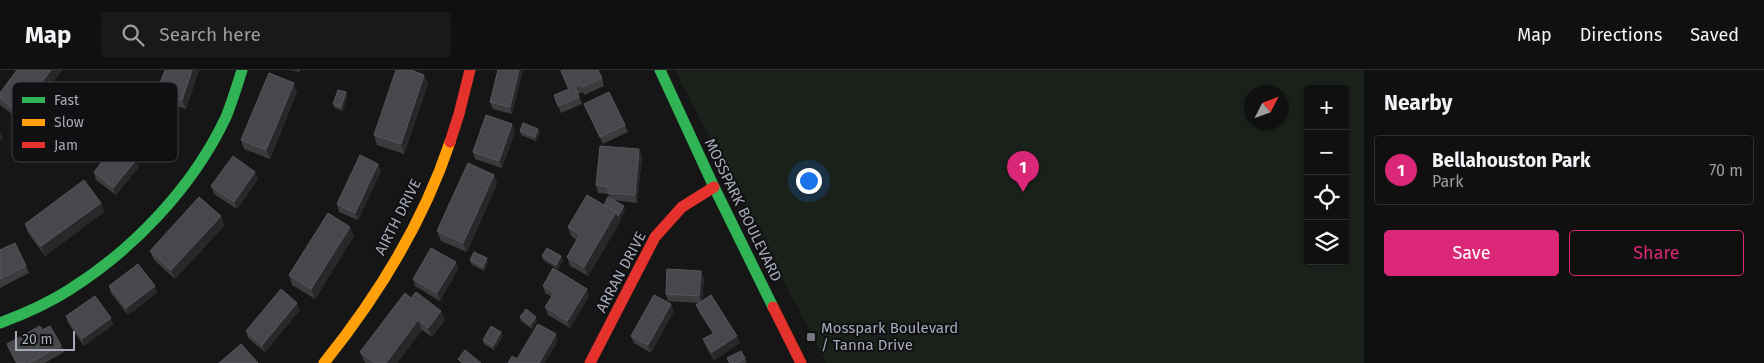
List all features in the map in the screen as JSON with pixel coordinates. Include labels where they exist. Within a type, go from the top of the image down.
[{"type":"street","points":[[0,323],[68,290],[102,267],[137,236],[183,186],[206,152],[223,122],[242,70]]},
{"type":"street","name":"AIRTH DRIVE","points":[[324,363],[348,335],[408,237],[440,166],[459,114],[470,70]]},
{"type":"street","name":"MOSSPARK BOULEVARD","points":[[660,70],[714,188],[801,363]]},
{"type":"street","name":"ARRAN DRIVE","points":[[590,363],[655,237],[682,207],[714,188]]},
{"type":"shaded area","points":[[675,70],[1364,70],[1364,363],[826,363]]},
{"type":"building","points":[[17,70],[51,70],[42,82],[12,82],[12,107],[0,98],[0,93]]},
{"type":"building","points":[[165,70],[192,70],[182,100],[178,99],[178,82],[160,82]]},
{"type":"building","points":[[396,70],[411,70],[424,75],[401,144],[374,135]]},
{"type":"building","points":[[498,70],[519,70],[510,107],[490,102]]},
{"type":"building","points":[[561,70],[598,70],[602,78],[582,87],[580,84],[575,87],[579,97],[558,106],[554,95],[569,89]]},
{"type":"building","points":[[269,73],[294,83],[266,150],[241,140]]},
{"type":"building","points":[[338,90],[346,92],[341,107],[333,104]]},
{"type":"building","points":[[609,92],[625,125],[600,137],[584,104]]},
{"type":"building","points":[[486,115],[512,124],[499,161],[473,152]]},
{"type":"building","points":[[523,123],[538,129],[535,137],[520,131]]},
{"type":"building","points":[[600,146],[639,149],[635,195],[608,193],[608,187],[596,185]]},
{"type":"building","points":[[360,155],[378,164],[355,213],[337,204]]},
{"type":"building","points":[[233,156],[255,172],[234,202],[211,186]]},
{"type":"building","points":[[102,162],[134,162],[113,188],[94,172]]},
{"type":"building","points":[[468,163],[494,175],[463,243],[437,231]]},
{"type":"building","points":[[84,180],[101,203],[41,246],[25,224]]},
{"type":"building","points":[[587,195],[616,212],[584,267],[567,257],[580,234],[568,227]]},
{"type":"building","points":[[199,197],[221,216],[171,270],[150,251]]},
{"type":"building","points":[[608,197],[624,206],[618,216],[616,212],[604,205]]},
{"type":"building","points":[[328,213],[350,227],[311,289],[289,275]]},
{"type":"building","points":[[15,243],[26,266],[0,279],[0,250]]},
{"type":"building","points":[[431,248],[456,262],[437,293],[413,279]]},
{"type":"building","points":[[547,248],[561,256],[556,265],[542,256]]},
{"type":"building","points":[[474,252],[487,258],[483,267],[470,260]]},
{"type":"building","points":[[138,264],[155,286],[126,308],[109,286]]},
{"type":"building","points":[[553,268],[587,289],[567,321],[545,307],[554,293],[543,286]]},
{"type":"building","points":[[667,269],[701,271],[699,296],[666,294]]},
{"type":"building","points":[[281,289],[297,303],[262,345],[246,331]]},
{"type":"building","points":[[416,292],[441,311],[428,328],[418,320],[386,363],[375,363],[360,352],[405,293],[411,298]]},
{"type":"building","points":[[654,295],[671,304],[648,345],[631,336]]},
{"type":"building","points":[[711,295],[737,336],[712,352],[703,339],[714,333],[696,305]]},
{"type":"building","points":[[95,296],[111,318],[82,339],[66,316]]},
{"type":"building","points":[[526,309],[536,317],[530,325],[520,317]]},
{"type":"building","points":[[538,324],[556,334],[539,363],[508,363],[512,356],[517,359]]},
{"type":"building","points":[[40,326],[42,330],[50,326],[61,345],[29,363],[17,363],[7,344]]},
{"type":"building","points":[[491,326],[501,332],[493,346],[483,340]]},
{"type":"building","points":[[241,344],[258,363],[219,363]]},
{"type":"building","points":[[465,350],[481,363],[462,363],[458,359]]},
{"type":"building","points":[[741,351],[745,358],[737,363],[730,363],[727,358]]},
{"type":"traffic: fast","points":[[0,323],[27,312],[69,290],[93,274],[139,236],[179,192],[197,168],[226,117],[242,70]]},
{"type":"traffic: fast","points":[[660,70],[714,187],[773,307]]},
{"type":"traffic: slow","points":[[324,363],[344,338],[397,258],[426,201],[450,142]]},
{"type":"traffic: jam","points":[[450,142],[470,70]]},
{"type":"traffic: jam","points":[[590,363],[655,237],[682,207],[714,187]]},
{"type":"traffic: jam","points":[[773,307],[801,363]]},
{"type":"place","name":"Bellahouston Park","points":[[1023,192]]},
{"type":"place","name":"Mosspark Boulevard / Tanna Drive","points":[[811,337]]}]
